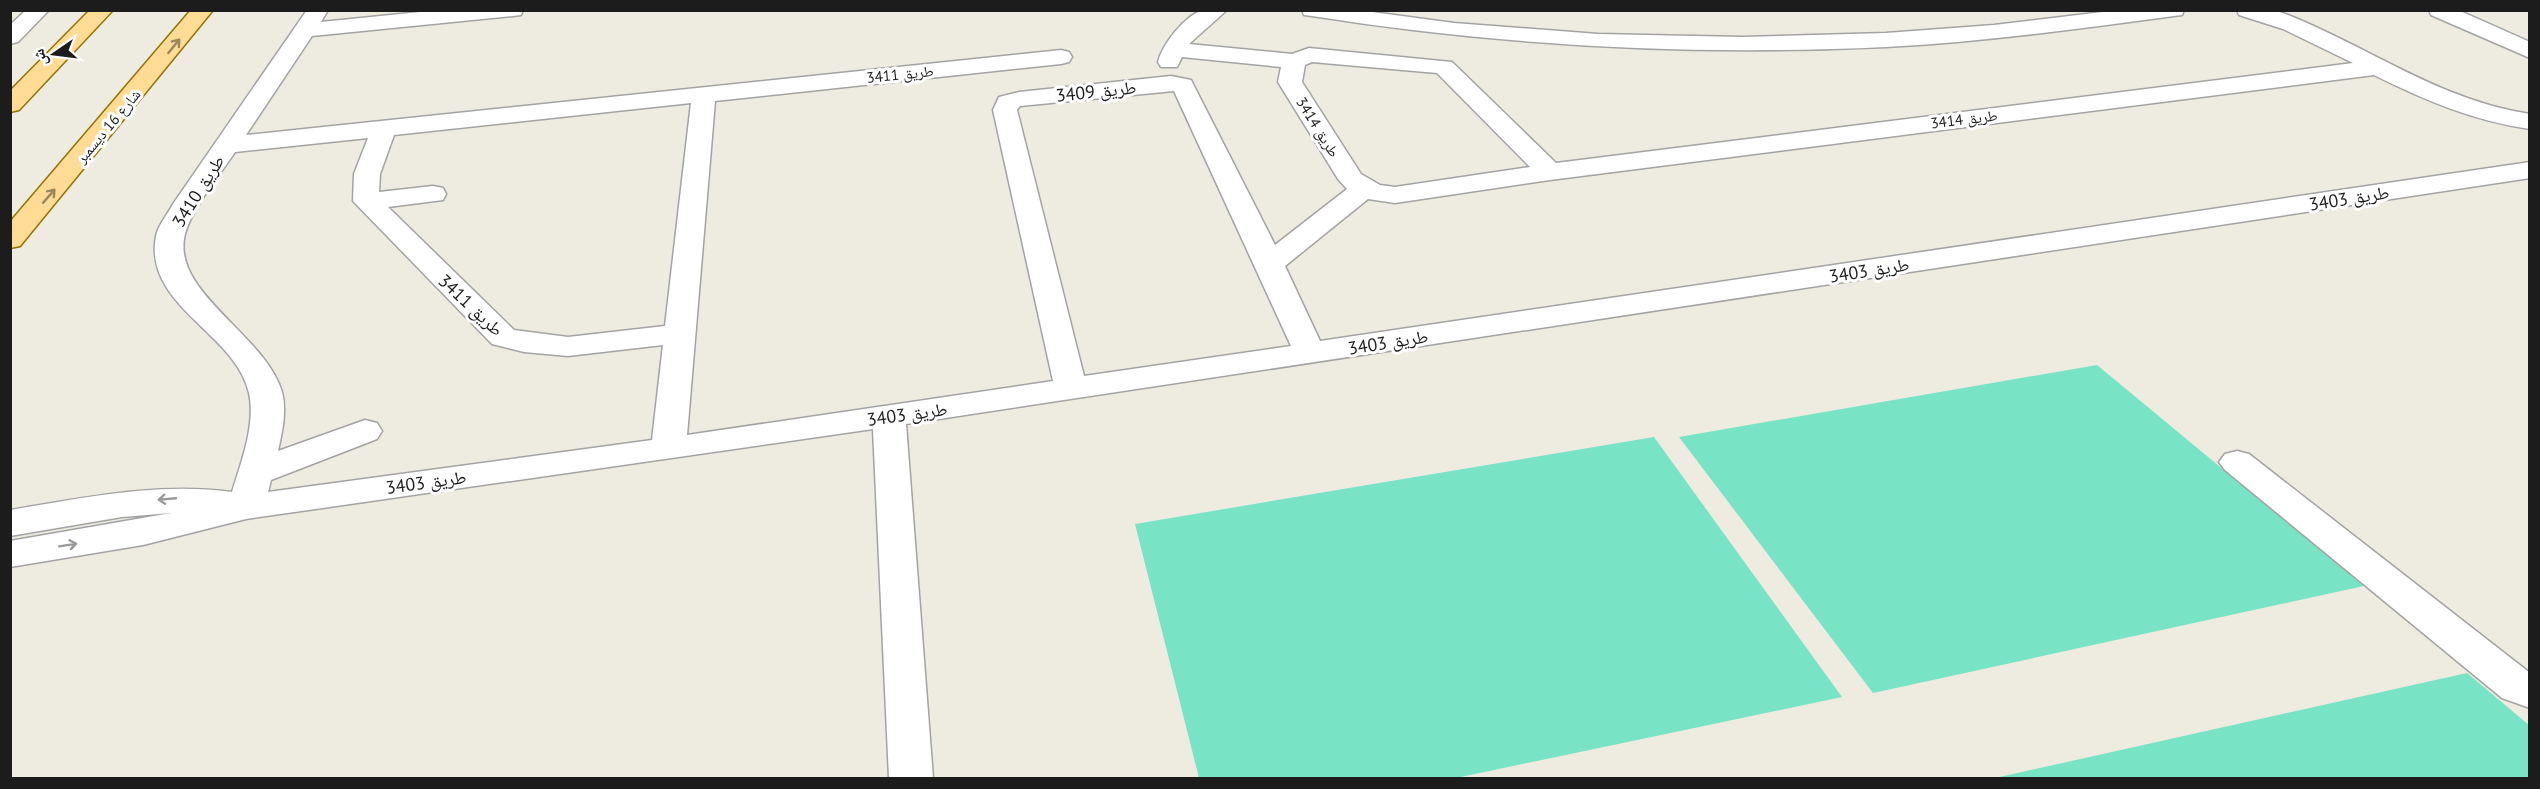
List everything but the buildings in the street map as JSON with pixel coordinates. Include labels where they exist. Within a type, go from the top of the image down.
[{"type":"main road","points":[[10,105],[103,10]]},
{"type":"main road","name":"شارع 16 ديسمبر","points":[[10,240],[203,10]]},
{"type":"street","points":[[10,37],[39,10]]},
{"type":"street","points":[[311,20],[513,10]]},
{"type":"street","points":[[1217,10],[1172,49],[1169,61],[1179,83],[1185,89],[1270,264],[1310,354]]},
{"type":"street","points":[[1312,10],[1459,30],[1597,40],[1746,44],[1887,40],[2023,28],[2174,10]]},
{"type":"street","points":[[1995,10],[2023,28]]},
{"type":"street","points":[[2247,10],[2294,25],[2463,106],[2501,118],[2529,122]]},
{"type":"street","points":[[2439,10],[2529,51]]},
{"type":"street","name":"طريق 3410","points":[[250,490],[265,423],[266,394],[257,370],[176,281],[168,262],[170,235],[187,204],[311,20]]},
{"type":"street","points":[[1172,49],[1294,61],[1309,56],[1444,66],[1550,172]]},
{"type":"street","name":"طريق 3411","points":[[227,145],[1061,57]]},
{"type":"street","name":"طريق 3414","points":[[1294,61],[1290,82],[1351,178],[1363,189],[1374,194],[1395,195],[1550,172],[2379,67]]},
{"type":"street","name":"طريق 3409","points":[[1071,390],[1005,110],[1008,102],[1019,99],[1179,83]]},
{"type":"street","points":[[668,450],[704,95]]},
{"type":"street","points":[[384,129],[366,176],[364,194],[366,201],[433,194]]},
{"type":"street","name":"طريق 3403","points":[[10,523],[184,498],[205,499],[250,490],[668,450],[2529,171]]},
{"type":"street","points":[[1270,264],[1363,189]]},
{"type":"street","name":"طريق 3411","points":[[366,201],[503,337],[522,344],[548,347],[680,334]]},
{"type":"street","points":[[889,417],[911,778]]},
{"type":"street","points":[[250,490],[365,431]]},
{"type":"street","points":[[2237,462],[2517,686],[2529,692]]},
{"type":"street","name":"طريق 3403","points":[[10,554],[143,532],[250,490]]},
{"type":"green space","points":[[2097,365],[2364,586],[1873,693],[1679,437]]},
{"type":"green space","points":[[1654,437],[1842,697],[1456,778],[1199,778],[1135,524]]},
{"type":"green space","points":[[2467,673],[2529,725],[2529,778],[1995,778]]}]
